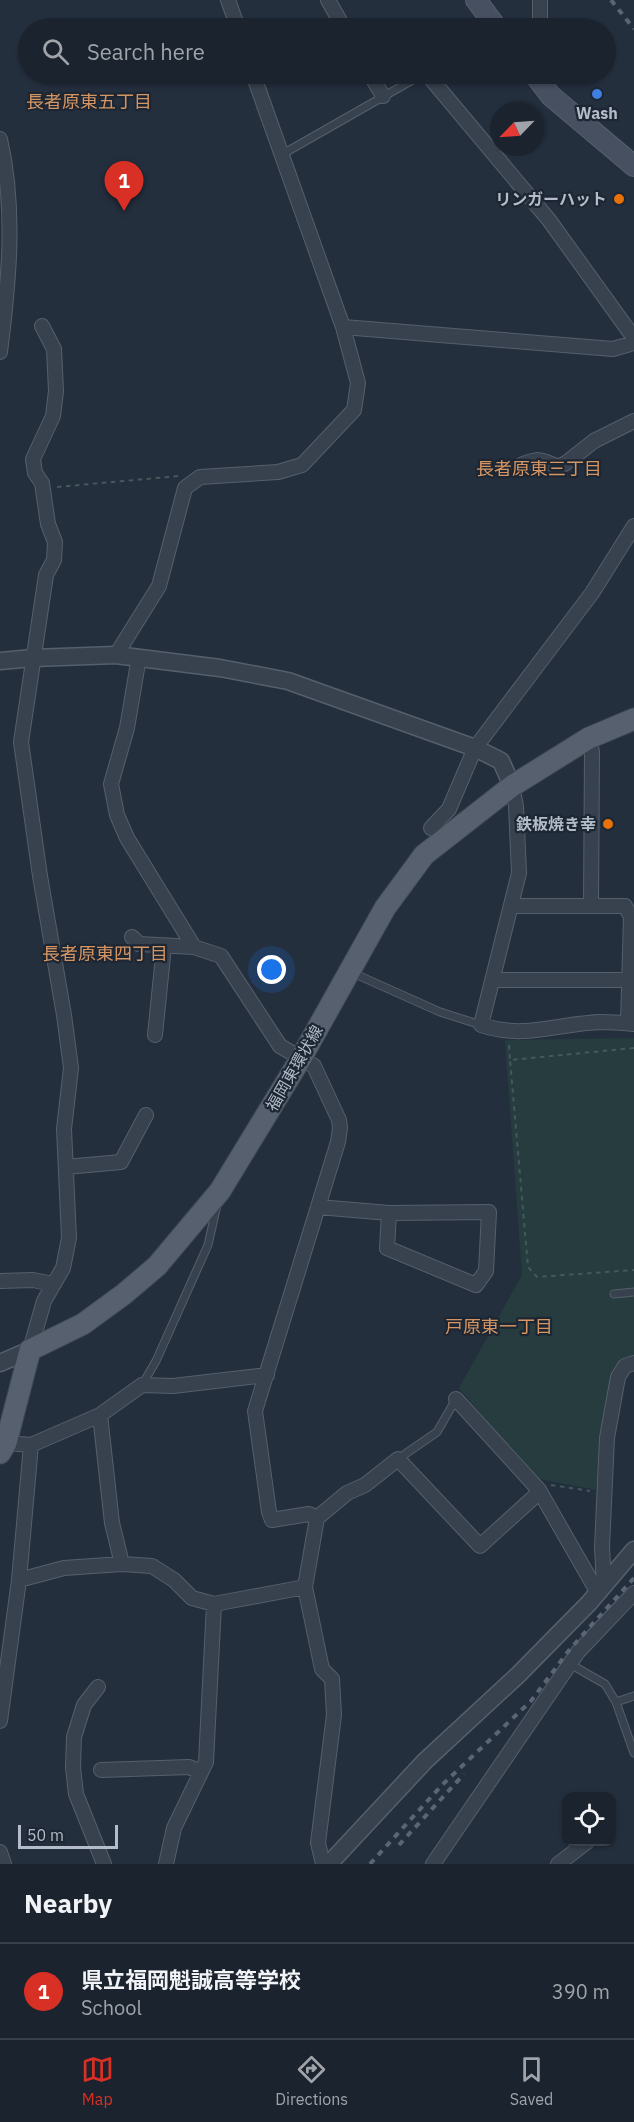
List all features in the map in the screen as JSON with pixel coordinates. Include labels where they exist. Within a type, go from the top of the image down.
[{"type":"main road","points":[[476,0],[490,18]]},
{"type":"main road","points":[[542,84],[551,96],[634,166]]},
{"type":"main road","name":"福岡東環状線","points":[[30,1350],[82,1324],[124,1294],[157,1266],[220,1191],[301,1058],[385,908],[424,855],[512,786],[589,738],[634,719]]},
{"type":"main road","points":[[3,1448],[30,1350]]},
{"type":"street","points":[[228,0],[234,18]]},
{"type":"street","points":[[328,0],[338,18]]},
{"type":"street","points":[[540,0],[540,18]]},
{"type":"street","points":[[116,655],[159,586],[185,488],[200,477],[278,472],[302,465],[354,410],[358,383],[343,327],[256,84]]},
{"type":"street","points":[[376,84],[383,96]]},
{"type":"street","points":[[343,327],[613,349],[634,341],[549,220],[433,84]]},
{"type":"street","points":[[0,138],[10,215],[8,295],[0,352]]},
{"type":"street","points":[[2,1362],[30,1350],[44,1301],[63,1268],[69,1238],[64,1129],[71,1068],[64,1015],[39,876],[21,742],[46,575],[54,560],[55,542],[48,524],[42,483],[35,473],[33,459],[53,416],[56,391],[54,349],[42,326]]},
{"type":"street","points":[[519,465],[542,459],[558,467],[594,441],[634,421]]},
{"type":"street","points":[[431,828],[449,809],[475,748],[592,593],[634,526]]},
{"type":"street","points":[[0,661],[116,655],[219,668],[288,681],[475,748],[501,761],[512,786],[516,806],[519,873],[482,1025],[498,1030],[544,1031],[600,1022],[631,1024],[629,980],[631,917],[625,906],[511,906]]},
{"type":"street","points":[[139,657],[127,728],[111,784],[117,815],[126,838],[194,947]]},
{"type":"street","points":[[589,738],[592,752],[591,905]]},
{"type":"street","points":[[132,937],[139,944],[194,947],[221,956],[280,1046],[314,1066],[339,1120],[338,1142],[255,1411],[272,1520],[309,1514],[317,1518]]},
{"type":"street","points":[[155,1035],[164,946]]},
{"type":"street","points":[[492,980],[629,980]]},
{"type":"street","points":[[66,1167],[121,1162],[146,1114]]},
{"type":"street","points":[[318,1207],[389,1213],[489,1212],[486,1271],[476,1285],[387,1248],[389,1213]]},
{"type":"street","points":[[0,1281],[33,1280],[54,1284]]},
{"type":"street","points":[[601,1589],[603,1493],[607,1438],[618,1377],[625,1366],[634,1363]]},
{"type":"street","points":[[3,1448],[31,1445],[100,1415],[142,1385],[173,1386],[267,1375]]},
{"type":"street","points":[[456,1399],[539,1491],[601,1589]]},
{"type":"street","points":[[100,1415],[112,1523],[122,1563]]},
{"type":"street","points":[[0,1721],[20,1580],[31,1445]]},
{"type":"street","points":[[323,1864],[318,1843],[334,1706],[332,1679],[322,1668],[305,1587],[317,1518],[398,1459],[480,1546],[539,1491]]},
{"type":"street","points":[[329,1864],[425,1761],[518,1675],[601,1589],[634,1550]]},
{"type":"street","points":[[20,1580],[64,1568],[122,1563],[152,1566],[174,1580],[192,1598],[214,1604],[305,1587]]},
{"type":"street","points":[[433,1864],[578,1652],[634,1593]]},
{"type":"street","points":[[166,1864],[174,1828],[206,1762],[214,1604]]},
{"type":"street","points":[[98,1687],[84,1705],[74,1737],[73,1767],[76,1794],[104,1864]]},
{"type":"street","points":[[101,1770],[189,1767],[201,1772]]},
{"type":"street","points":[[558,1864],[582,1846]]},
{"type":"street","points":[[0,1852],[4,1864]]},
{"type":"lane","points":[[281,155],[406,84]]},
{"type":"lane","points":[[349,970],[440,1012],[482,1025]]},
{"type":"lane","points":[[142,1385],[156,1361],[208,1245],[220,1191]]},
{"type":"lane","points":[[614,1294],[634,1292]]},
{"type":"lane","points":[[398,1459],[436,1432],[456,1399]]},
{"type":"lane","points":[[570,1664],[605,1684],[616,1701],[631,1737],[634,1753]]},
{"type":"lane","points":[[616,1701],[634,1696]]},
{"type":"path","points":[[43,489],[181,476],[200,477]]},
{"type":"path","points":[[634,1048],[510,1060],[528,1267],[537,1277],[634,1270]]},
{"type":"path","points":[[539,1491],[546,1484],[603,1493]]},
{"type":"green space","points":[[634,1038],[634,1358],[626,1358],[616,1373],[596,1490],[535,1478],[459,1388],[522,1275],[505,1040]]},
{"type":"railway","points":[[611,0],[634,29]]},
{"type":"railway","points":[[370,1864],[442,1785],[531,1701],[570,1649],[634,1578]]},
{"type":"railway","points":[[399,1845],[464,1774]]},
{"type":"place","name":"Wash","points":[[597,94]]},
{"type":"place","name":"リンガーハット","points":[[619,199]]},
{"type":"place","name":"県立福岡魁誠高等学校","points":[[124,211]]},
{"type":"place","name":"鉄板焼き幸","points":[[608,824]]},
{"type":"district","name":"長者原東五丁目","points":[[89,102]]},
{"type":"district","name":"長者原東三丁目","points":[[539,469]]},
{"type":"district","name":"長者原東四丁目","points":[[105,954]]},
{"type":"district","name":"戸原東一丁目","points":[[499,1327]]}]
